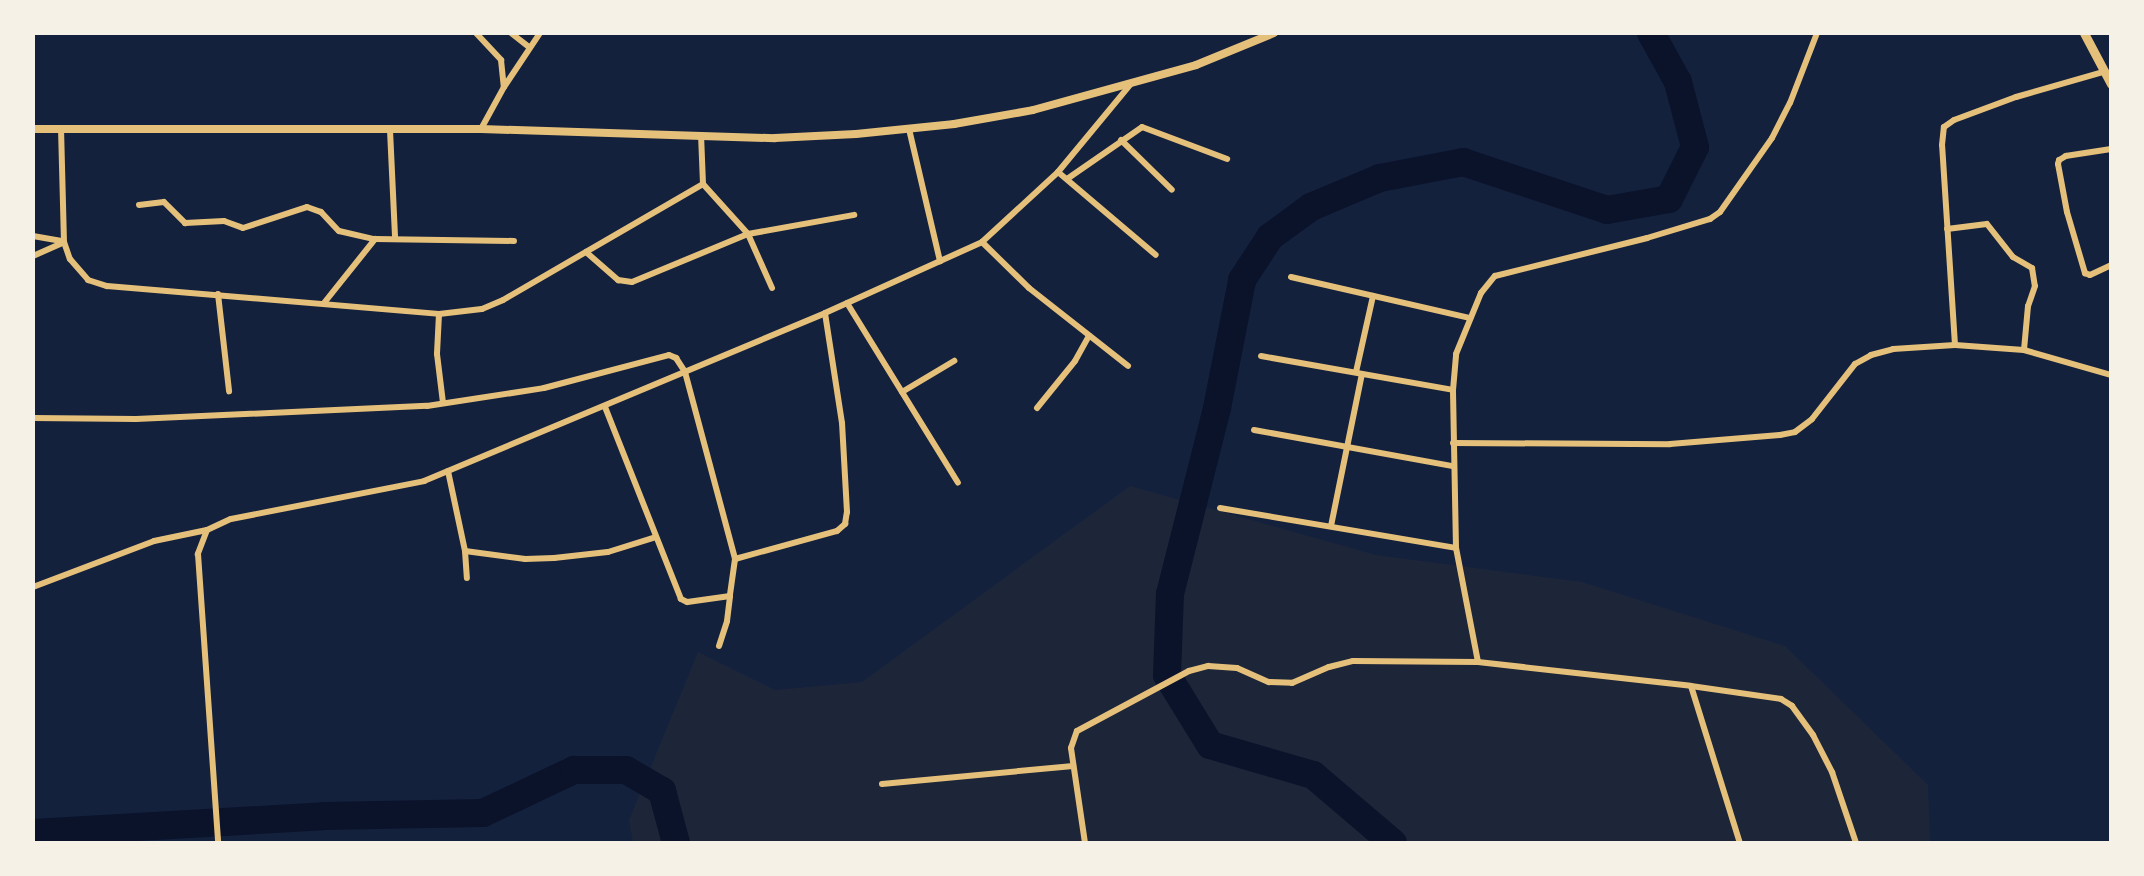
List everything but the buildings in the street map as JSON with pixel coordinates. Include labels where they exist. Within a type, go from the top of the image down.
[{"type":"main road","points":[[2084,33],[2111,84]]},
{"type":"street","points":[[476,33],[501,60],[504,87]]},
{"type":"street","points":[[511,33],[528,47]]},
{"type":"street","points":[[481,129],[528,47],[540,33]]},
{"type":"street","points":[[33,129],[481,129],[775,138],[909,129],[1033,110],[1130,85],[1196,65],[1274,33]]},
{"type":"street","points":[[1478,662],[1456,548],[1453,390],[1456,354],[1487,282],[1495,276],[1647,238],[1710,219],[1720,212],[1772,138],[1790,103],[1817,33]]},
{"type":"street","points":[[1955,345],[1941,145],[1944,127],[1954,120],[2016,97],[2103,72]]},
{"type":"street","points":[[33,587],[154,541],[206,530],[231,519],[416,485],[825,313],[982,242],[1058,172],[1130,85]]},
{"type":"street","points":[[61,128],[64,242],[78,272],[97,284],[439,314],[482,309],[503,300],[703,184]]},
{"type":"street","points":[[1067,179],[1134,130],[1151,128],[1227,159]]},
{"type":"street","points":[[909,129],[940,261]]},
{"type":"street","points":[[390,130],[395,238]]},
{"type":"street","points":[[701,135],[703,184],[748,234],[772,288]]},
{"type":"street","points":[[1121,139],[1172,190]]},
{"type":"street","points":[[2111,149],[2066,156],[2059,160],[2058,164],[2067,212],[2085,273],[2090,275],[2111,265]]},
{"type":"street","points":[[1058,172],[1156,256]]},
{"type":"street","points":[[139,205],[164,202],[185,223],[224,221],[243,228],[307,207],[321,212],[339,231],[375,239],[514,241]]},
{"type":"street","points":[[586,252],[618,280],[632,282],[748,234],[854,215]]},
{"type":"street","points":[[1947,229],[1987,224],[2012,257],[2032,268],[2035,286],[2028,306],[2024,349]]},
{"type":"street","points":[[33,236],[64,242]]},
{"type":"street","points":[[324,303],[375,239]]},
{"type":"street","points":[[33,256],[64,242]]},
{"type":"street","points":[[982,242],[1029,288],[1128,366]]},
{"type":"street","points":[[1291,277],[1470,318]]},
{"type":"street","points":[[218,294],[229,391]]},
{"type":"street","points":[[1331,526],[1373,296]]},
{"type":"street","points":[[847,303],[958,482]]},
{"type":"street","points":[[735,559],[837,531],[845,524],[848,512],[842,423],[825,313]]},
{"type":"street","points":[[439,314],[437,354],[443,404]]},
{"type":"street","points":[[1037,408],[1075,361],[1089,336]]},
{"type":"street","points":[[1453,443],[1670,444],[1780,435],[1794,432],[1812,419],[1856,364],[1871,355],[1893,349],[1955,345],[2024,349],[2111,375]]},
{"type":"street","points":[[33,418],[136,419],[443,404],[544,388],[659,356],[676,358],[685,372],[735,559],[727,621],[719,646]]},
{"type":"street","points":[[1261,356],[1453,390]]},
{"type":"street","points":[[902,392],[954,360]]},
{"type":"street","points":[[605,407],[682,601],[730,596]]},
{"type":"street","points":[[1254,430],[1453,466]]},
{"type":"street","points":[[448,471],[465,551],[467,578]]},
{"type":"street","points":[[1220,508],[1456,548]]},
{"type":"street","points":[[206,530],[198,554],[218,841]]},
{"type":"street","points":[[465,551],[525,559],[554,558],[608,552],[656,537]]},
{"type":"street","points":[[1085,843],[1071,748],[1077,731],[1189,671],[1208,666],[1237,668],[1269,682],[1292,683],[1329,667],[1353,661],[1478,662],[1691,685],[1781,699],[1792,706],[1808,726],[1832,772],[1856,843]]},
{"type":"street","points":[[1691,685],[1740,843]]},
{"type":"street","points":[[882,784],[1073,766]]},
{"type":"shaded area","points":[[1130,486],[1376,555],[1582,582],[1785,646],[1928,785],[1930,843],[633,843],[629,820],[698,652],[775,690],[862,682]]},
{"type":"waterway","points":[[1393,843],[1313,775],[1210,745],[1167,675],[1170,594],[1217,408],[1242,280],[1270,237],[1311,207],[1380,178],[1463,162],[1607,210],[1669,199],[1695,147],[1678,82],[1651,33]]},
{"type":"waterway","points":[[33,833],[324,816],[483,813],[574,770],[626,770],[662,791],[676,843]]}]
